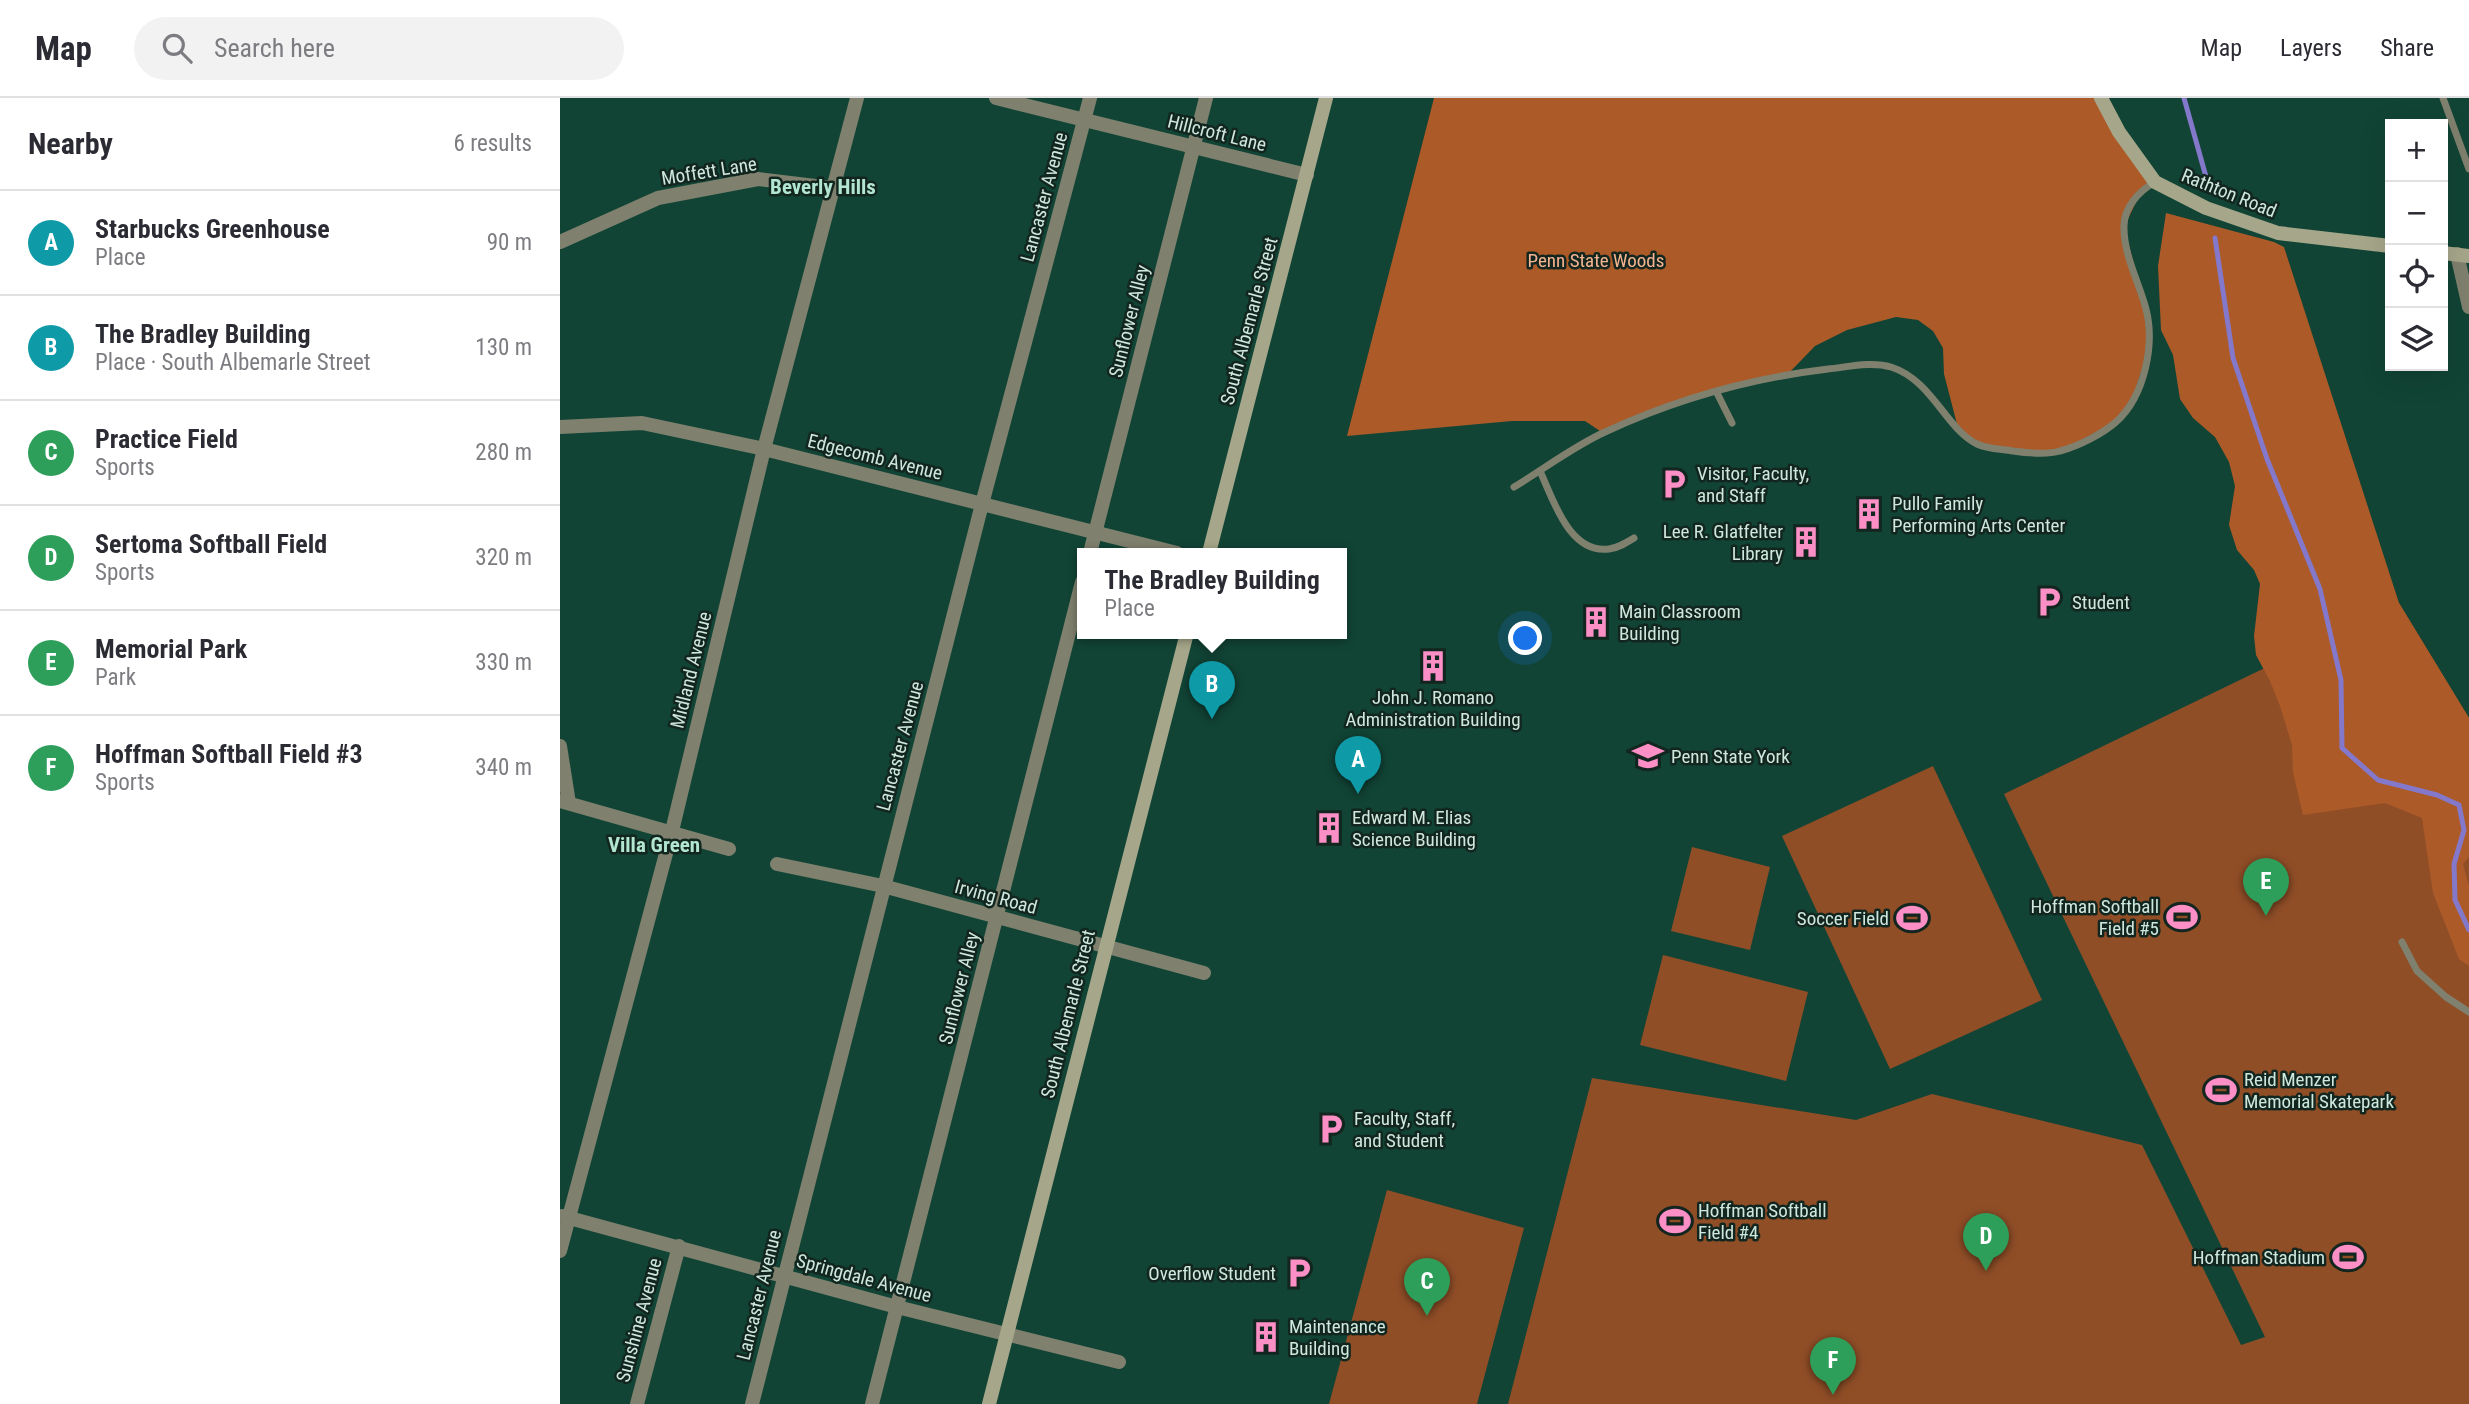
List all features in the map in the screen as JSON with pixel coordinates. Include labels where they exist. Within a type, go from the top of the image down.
[{"type":"street","name":"Midland Avenue","points":[[560,1251],[564,1217],[672,831],[764,449],[857,98]]},
{"type":"street","name":"Hillcroft Lane","points":[[996,98],[1307,175]]},
{"type":"street","name":"Lancaster Avenue","points":[[752,1404],[883,886],[1090,98]]},
{"type":"street","name":"Sunflower Alley","points":[[1091,548],[1206,98]]},
{"type":"street","name":"South Albemarle Street","points":[[1210,548],[1326,98]]},
{"type":"street","name":"Rathton Road","points":[[2101,98],[2119,132],[2155,182],[2206,208],[2278,233],[2385,245]]},
{"type":"street","name":"Moffett Lane","points":[[560,242],[658,198],[758,179],[832,188]]},
{"type":"street","points":[[2456,255],[2469,307]]},
{"type":"street","name":"Edgecomb Avenue","points":[[560,427],[642,423],[764,449],[1157,548]]},
{"type":"street","name":"Sunflower Alley","points":[[872,1404],[1077,605]]},
{"type":"street","name":"South Albemarle Street","points":[[989,1404],[1185,639]]},
{"type":"street","points":[[560,746],[564,802],[729,849]]},
{"type":"street","name":"Irving Road","points":[[777,864],[883,886],[1204,973]]},
{"type":"street","name":"Springdale Avenue","points":[[564,1217],[897,1307],[1119,1362]]},
{"type":"street","name":"Sunshine Avenue","points":[[637,1404],[679,1246]]},
{"type":"lane","points":[[2443,98],[2469,169]]},
{"type":"lane","points":[[1514,487],[1603,433],[1685,401],[1788,374],[1869,365],[1891,368],[1911,378],[1934,398],[1958,428],[1976,444],[2026,453],[2059,452],[2090,438],[2117,421],[2133,400],[2146,368],[2150,344],[2146,309],[2133,276],[2123,227],[2128,209],[2141,190],[2155,182]]},
{"type":"lane","points":[[1717,393],[1732,423]]},
{"type":"lane","points":[[1540,471],[1563,519],[1582,542],[1607,550],[1619,547],[1634,538]]},
{"type":"lane","points":[[2402,942],[2417,971],[2446,997],[2469,1012]]},
{"type":"shaded area","points":[[2399,603],[2469,718],[2469,1404],[1508,1404],[1592,1078],[1856,1120],[1932,1094],[2142,1145],[2241,1345],[2265,1337],[2004,794]]},
{"type":"shaded area","name":"Soccer Field","points":[[1933,766],[2042,1000],[1890,1069],[1782,836]]},
{"type":"shaded area","points":[[1692,847],[1770,867],[1750,950],[1671,931]]},
{"type":"shaded area","points":[[1663,955],[1808,992],[1786,1081],[1640,1045]]},
{"type":"shaded area","points":[[1387,1190],[1524,1228],[1477,1404],[1329,1404]]},
{"type":"green space","name":"Penn State Woods","points":[[1434,98],[2101,98],[2155,182],[2142,190],[2124,227],[2146,309],[2150,344],[2132,400],[2117,421],[2059,452],[2026,453],[1976,444],[1958,428],[1944,374],[1943,348],[1933,331],[1918,320],[1896,317],[1847,330],[1815,346],[1788,374],[1685,401],[1603,433],[1585,421],[1512,421],[1347,436]]},
{"type":"green space","points":[[2166,213],[2284,247],[2399,603],[2469,718],[2469,857],[2463,864],[2469,886],[2469,966],[2459,959],[2433,893],[2422,818],[2385,803],[2303,815],[2293,772],[2292,745],[2270,681],[2256,655],[2254,636],[2260,584],[2254,570],[2237,550],[2229,525],[2235,486],[2229,462],[2215,437],[2193,418],[2180,399],[2173,355],[2161,330],[2158,266]]},
{"type":"waterway","points":[[2184,98],[2208,184]]},
{"type":"waterway","points":[[2215,238],[2233,358],[2267,459],[2320,589],[2341,680],[2342,748],[2378,780],[2437,795],[2459,805],[2464,830],[2454,864],[2455,900],[2469,930]]},
{"type":"place","name":"Visitor, Faculty, and Staff","points":[[1674,484]]},
{"type":"place","name":"Pullo Family Performing Arts Center","points":[[1869,514]]},
{"type":"place","name":"Lee R. Glatfelter Library","points":[[1806,542]]},
{"type":"place","name":"Student","points":[[2049,602]]},
{"type":"place","name":"Main Classroom Building","points":[[1596,622]]},
{"type":"place","name":"John J. Romano Administration Building","points":[[1433,666]]},
{"type":"place","name":"The Bradley Building","points":[[1212,719]]},
{"type":"place","name":"Penn State York","points":[[1648,756]]},
{"type":"place","name":"Starbucks Greenhouse","points":[[1358,794]]},
{"type":"place","name":"Edward M. Elias Science Building","points":[[1329,828]]},
{"type":"place","name":"Memorial Park","points":[[2266,916]]},
{"type":"place","name":"Hoffman Softball Field #5","points":[[2182,917]]},
{"type":"place","name":"Soccer Field","points":[[1912,918]]},
{"type":"place","name":"Reid Menzer Memorial Skatepark","points":[[2221,1090]]},
{"type":"place","name":"Faculty, Staff, and Student","points":[[1331,1129]]},
{"type":"place","name":"Hoffman Softball Field #4","points":[[1675,1221]]},
{"type":"place","name":"Hoffman Stadium","points":[[2348,1257]]},
{"type":"place","name":"Sertoma Softball Field","points":[[1986,1271]]},
{"type":"place","name":"Overflow Student","points":[[1299,1273]]},
{"type":"place","name":"Practice Field","points":[[1427,1316]]},
{"type":"place","name":"Maintenance Building","points":[[1266,1337]]},
{"type":"place","name":"Hoffman Softball Field #3","points":[[1833,1395]]},
{"type":"district","name":"Beverly Hills","points":[[823,187]]},
{"type":"district","name":"Villa Green","points":[[654,845]]}]
